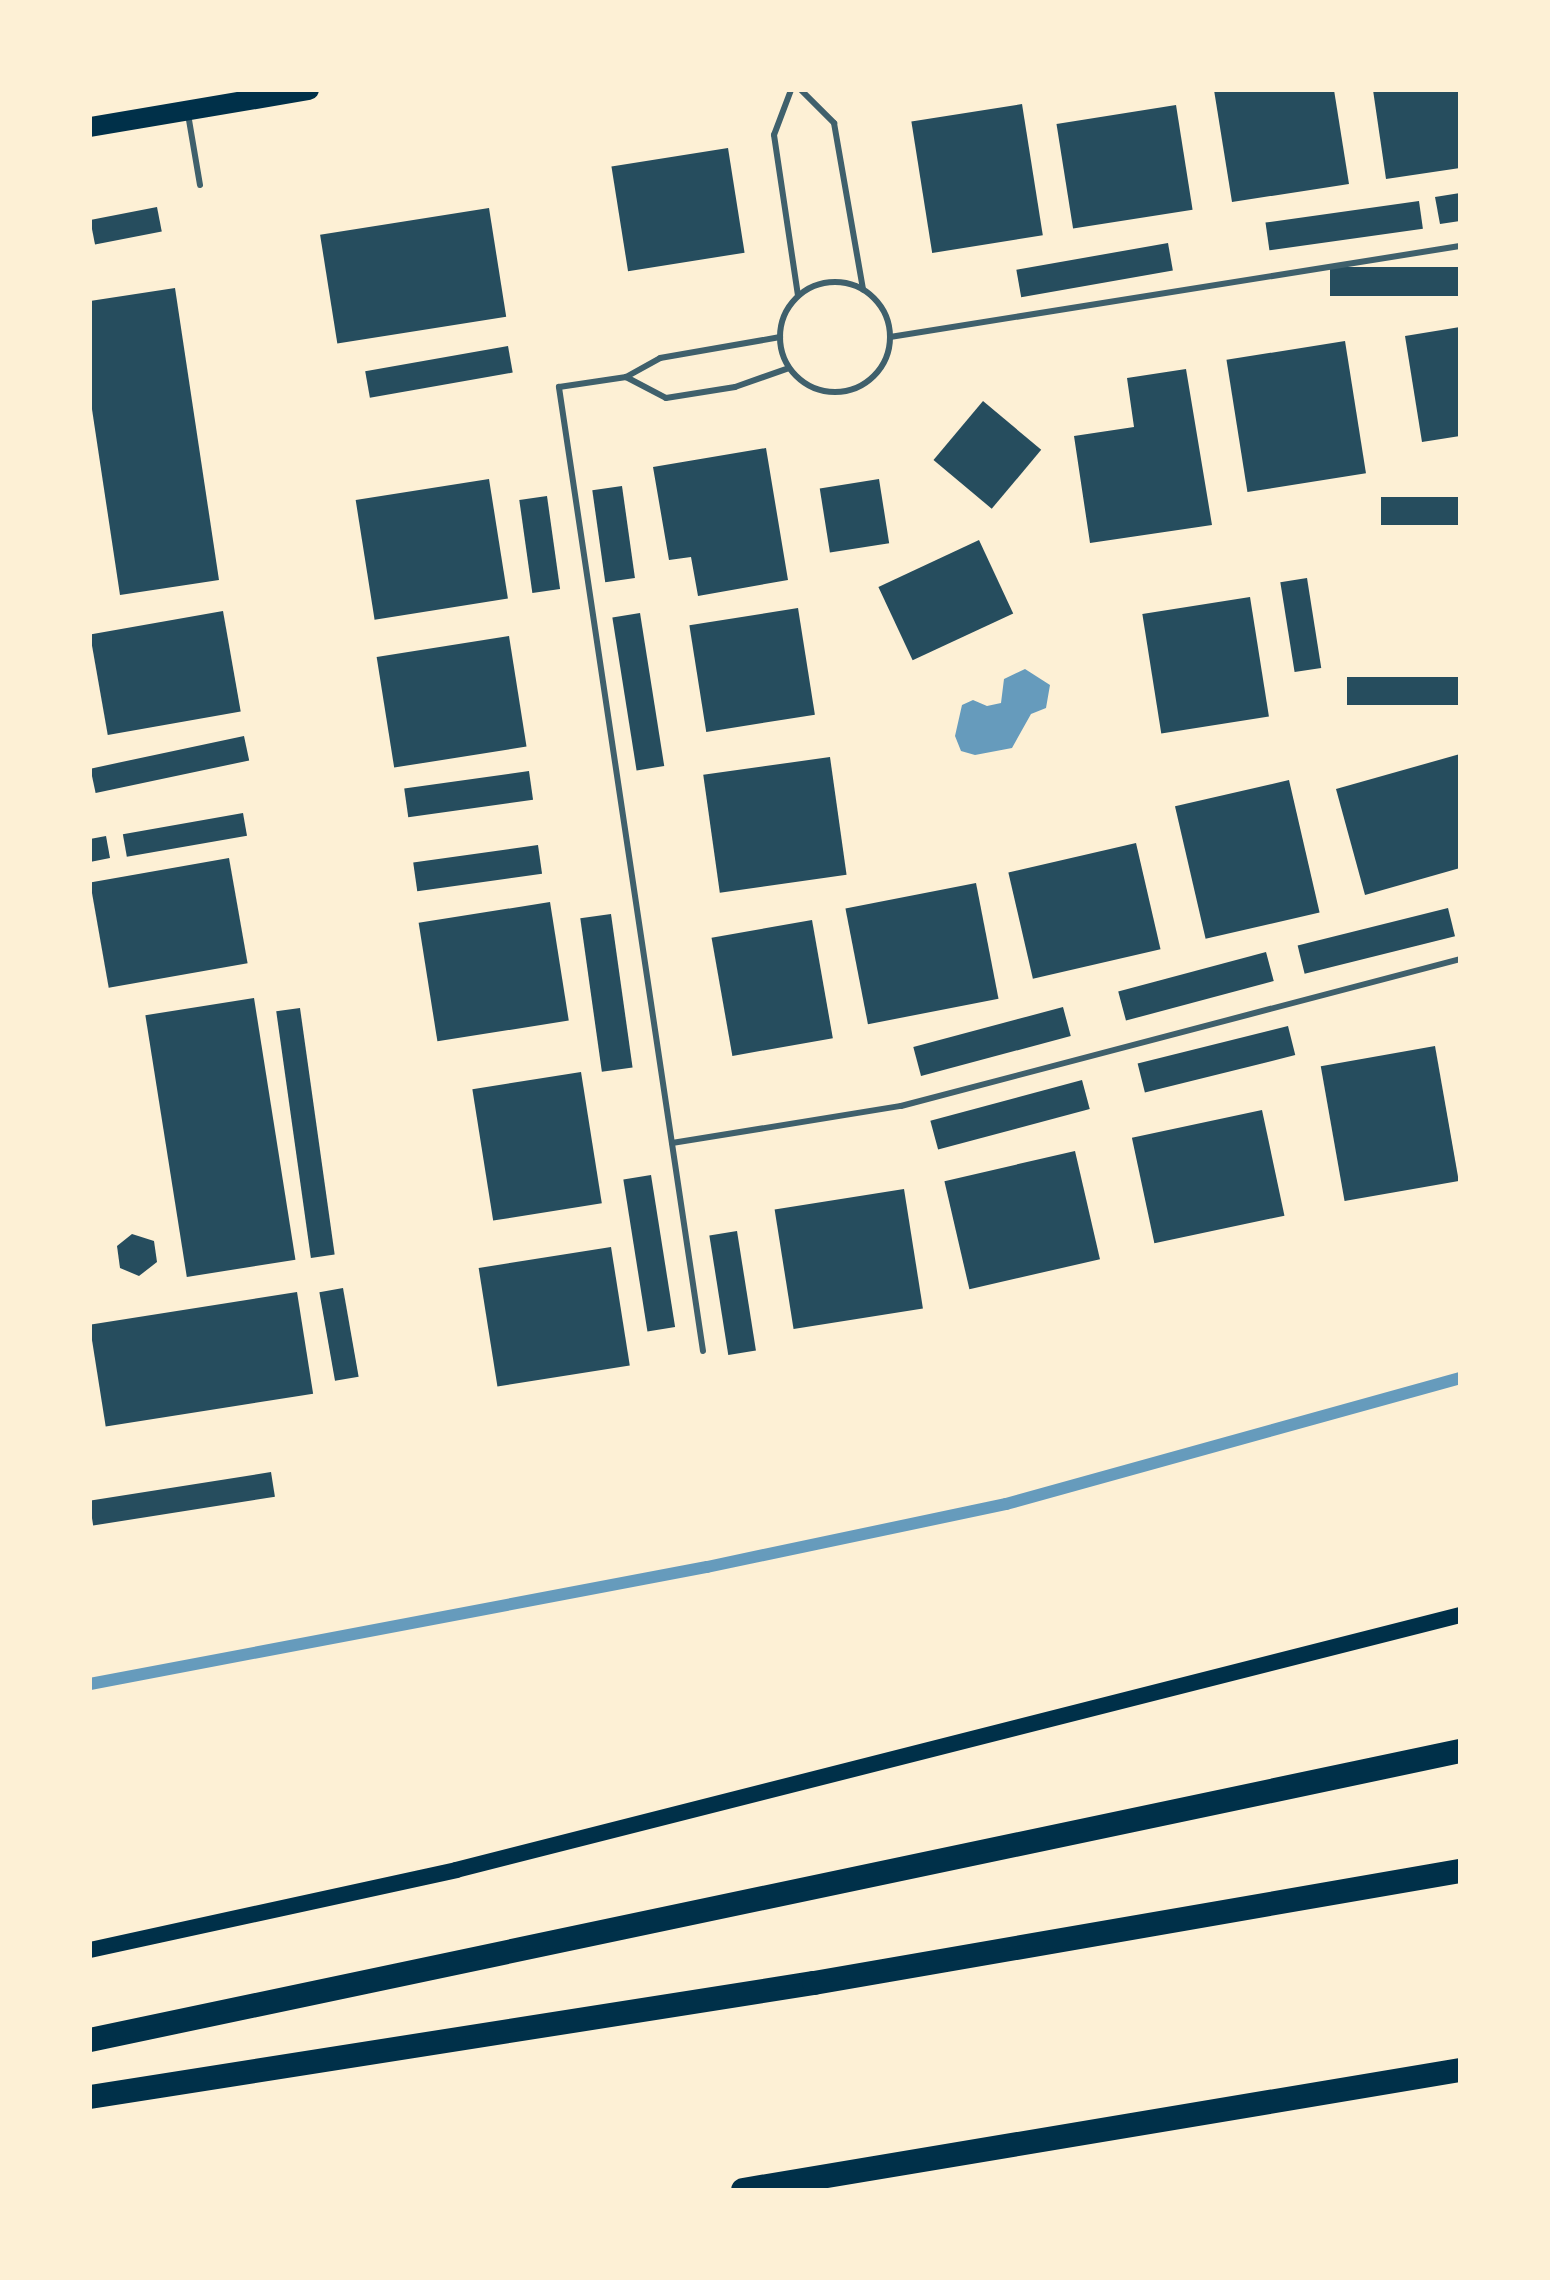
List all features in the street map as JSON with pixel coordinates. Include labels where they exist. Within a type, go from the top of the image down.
[{"type":"highway","points":[[90,2040],[1460,1751]]},
{"type":"highway","points":[[90,2097],[830,1981],[1460,1871]]},
{"type":"highway","points":[[743,2190],[1460,2070]]},
{"type":"main road","points":[[90,127],[309,90]]},
{"type":"main road","points":[[90,1950],[456,1870],[1460,1615]]},
{"type":"lane","points":[[791,90],[774,135],[798,295]]},
{"type":"lane","points":[[801,90],[834,123],[863,290]]},
{"type":"lane","points":[[187,111],[200,185]]},
{"type":"lane","points":[[890,337],[1460,246]]},
{"type":"lane","points":[[830,282],[863,290],[881,307],[890,337],[877,372],[854,388],[840,392],[811,387],[789,368],[780,337],[784,315],[798,295],[830,282]]},
{"type":"lane","points":[[703,1351],[559,387],[626,377],[660,358],[780,337]]},
{"type":"lane","points":[[626,377],[666,398],[735,387],[789,368]]},
{"type":"lane","points":[[672,1143],[901,1106],[1460,959]]},
{"type":"water","points":[[1025,669],[1050,685],[1046,708],[1031,714],[1012,748],[975,755],[961,751],[955,736],[962,705],[973,700],[987,706],[1001,703],[1004,679]]},
{"type":"building","points":[[1214,90],[1334,90],[1349,184],[1232,202]]},
{"type":"building","points":[[1373,90],[1460,90],[1460,168],[1386,179]]},
{"type":"building","points":[[1022,104],[1043,235],[932,253],[911,122]]},
{"type":"building","points":[[1176,105],[1193,210],[1073,229],[1056,124]]},
{"type":"building","points":[[728,148],[745,253],[628,271],[611,166]]},
{"type":"building","points":[[1460,193],[1460,221],[1440,224],[1435,197]]},
{"type":"building","points":[[1419,201],[1423,229],[1269,250],[1266,223]]},
{"type":"building","points":[[157,207],[162,232],[95,245],[90,220]]},
{"type":"building","points":[[489,208],[506,317],[337,343],[320,235]]},
{"type":"building","points":[[1168,243],[1173,271],[1021,297],[1016,270]]},
{"type":"building","points":[[1330,267],[1460,267],[1460,296],[1330,296]]},
{"type":"building","points":[[175,288],[219,580],[120,595],[90,396],[90,301]]},
{"type":"building","points":[[1460,327],[1460,436],[1422,442],[1405,336]]},
{"type":"building","points":[[1345,341],[1366,473],[1247,492],[1226,360]]},
{"type":"building","points":[[508,346],[513,373],[370,398],[365,371]]},
{"type":"building","points":[[1186,369],[1212,525],[1090,543],[1074,436],[1134,427],[1127,378]]},
{"type":"building","points":[[983,401],[1041,450],[992,509],[934,460]]},
{"type":"building","points":[[766,448],[788,580],[698,596],[691,557],[669,560],[653,467]]},
{"type":"building","points":[[489,479],[508,599],[375,620],[356,500]]},
{"type":"building","points":[[879,479],[889,543],[830,553],[820,488]]},
{"type":"building","points":[[622,486],[635,578],[605,582],[592,490]]},
{"type":"building","points":[[547,496],[560,589],[532,593],[519,500]]},
{"type":"building","points":[[1381,497],[1460,497],[1460,525],[1381,525]]},
{"type":"building","points":[[979,540],[1013,613],[913,660],[878,587]]},
{"type":"building","points":[[1307,578],[1321,668],[1295,672],[1280,582]]},
{"type":"building","points":[[1250,597],[1269,717],[1161,734],[1142,614]]},
{"type":"building","points":[[798,608],[815,715],[706,732],[689,625]]},
{"type":"building","points":[[223,611],[241,711],[108,735],[90,634]]},
{"type":"building","points":[[640,613],[664,766],[637,770],[612,617]]},
{"type":"building","points":[[509,636],[527,747],[394,768],[377,657]]},
{"type":"building","points":[[1347,677],[1460,677],[1460,705],[1347,705]]},
{"type":"building","points":[[244,736],[249,760],[96,793],[90,769]]},
{"type":"building","points":[[1460,754],[1460,868],[1365,895],[1336,789]]},
{"type":"building","points":[[830,757],[847,875],[720,893],[703,775]]},
{"type":"building","points":[[529,771],[533,800],[408,817],[404,789]]},
{"type":"building","points":[[1289,780],[1320,913],[1206,939],[1175,806]]},
{"type":"building","points":[[243,813],[247,836],[127,857],[123,834]]},
{"type":"building","points":[[106,836],[110,858],[90,862],[90,839]]},
{"type":"building","points":[[1136,843],[1161,949],[1033,979],[1008,872]]},
{"type":"building","points":[[538,845],[542,874],[417,891],[413,863]]},
{"type":"building","points":[[229,858],[248,963],[109,988],[90,882]]},
{"type":"building","points":[[976,883],[999,999],[868,1024],[845,908]]},
{"type":"building","points":[[550,902],[569,1021],[437,1041],[419,923]]},
{"type":"building","points":[[1448,908],[1455,936],[1305,974],[1298,945]]},
{"type":"building","points":[[611,914],[633,1067],[602,1072],[580,918]]},
{"type":"building","points":[[812,920],[833,1038],[732,1056],[712,938]]},
{"type":"building","points":[[1266,952],[1274,981],[1126,1021],[1118,992]]},
{"type":"building","points":[[254,998],[295,1260],[187,1277],[145,1015]]},
{"type":"building","points":[[1063,1007],[1071,1036],[921,1076],[913,1047]]},
{"type":"building","points":[[300,1008],[335,1255],[311,1258],[276,1011]]},
{"type":"building","points":[[1288,1026],[1295,1055],[1145,1093],[1138,1063]]},
{"type":"building","points":[[1435,1046],[1459,1181],[1345,1201],[1321,1066]]},
{"type":"building","points":[[581,1072],[602,1203],[493,1221],[472,1089]]},
{"type":"building","points":[[1082,1080],[1090,1109],[938,1150],[930,1121]]},
{"type":"building","points":[[1262,1110],[1284,1216],[1154,1243],[1132,1138]]},
{"type":"building","points":[[1075,1151],[1100,1259],[969,1289],[944,1181]]},
{"type":"building","points":[[651,1175],[675,1327],[647,1331],[623,1179]]},
{"type":"building","points":[[904,1189],[923,1309],[794,1329],[775,1209]]},
{"type":"building","points":[[737,1231],[756,1351],[728,1355],[709,1235]]},
{"type":"building","points":[[132,1234],[154,1241],[157,1262],[139,1276],[120,1268],[117,1246]]},
{"type":"building","points":[[611,1247],[630,1366],[497,1386],[479,1268]]},
{"type":"building","points":[[343,1288],[359,1377],[335,1381],[319,1292]]},
{"type":"building","points":[[297,1292],[313,1394],[106,1427],[90,1325]]},
{"type":"building","points":[[271,1472],[275,1497],[93,1525],[90,1501]]},
{"type":"waterway","points":[[90,1684],[707,1567],[1006,1504],[1460,1378]]}]
